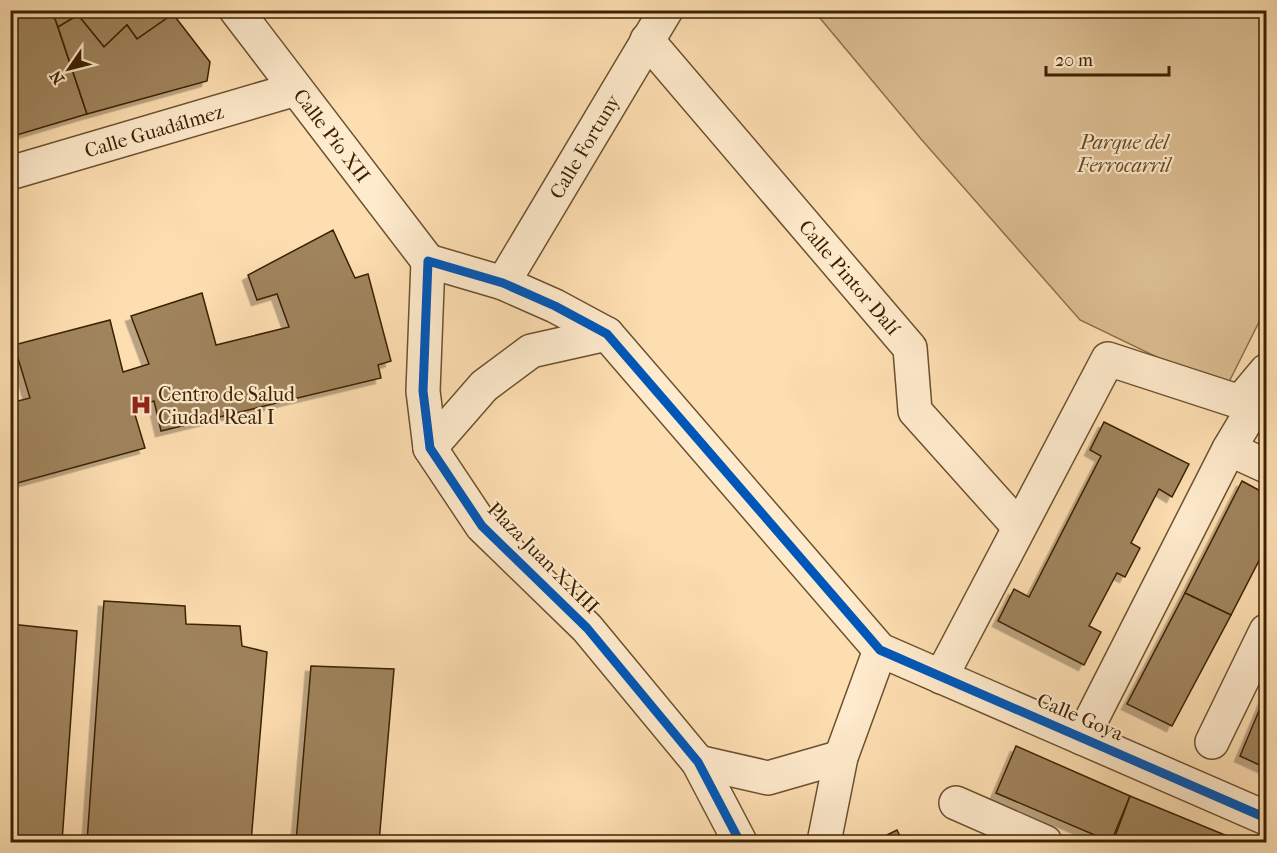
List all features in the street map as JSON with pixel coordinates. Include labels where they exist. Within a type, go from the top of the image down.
[{"type":"street","name":"Calle Pío XII","points":[[236,10],[428,261]]},
{"type":"street","name":"Calle Fortuny","points":[[503,283],[666,10]]},
{"type":"street","name":"Calle Pintor Dalí","points":[[647,40],[910,348],[915,411],[1019,527]]},
{"type":"street","name":"Calle Guadálmez","points":[[10,173],[296,88]]},
{"type":"street","points":[[428,261],[503,283],[555,306],[607,333],[880,650],[841,757],[824,843]]},
{"type":"street","name":"Plaza Juan XXIII","points":[[428,261],[423,391],[430,448],[482,526],[587,628],[698,762],[740,843]]},
{"type":"street","points":[[430,448],[484,386],[531,351],[607,333]]},
{"type":"street","points":[[941,677],[1108,359],[1253,394]]},
{"type":"street","points":[[1082,738],[1229,449],[1253,394],[1266,371]]},
{"type":"street","points":[[1229,449],[1266,466]]},
{"type":"street","points":[[1212,742],[1266,631]]},
{"type":"street","name":"Calle Goya","points":[[880,650],[1266,818]]},
{"type":"street","points":[[698,762],[768,778],[841,757]]},
{"type":"street","points":[[956,803],[1046,843]]},
{"type":"green space","name":"Parque del Ferrocarril","points":[[814,11],[1266,11],[1266,308],[1225,390],[1080,320],[921,139]]},
{"type":"building","points":[[10,10],[52,10],[87,114],[10,137]]},
{"type":"building","points":[[52,10],[171,10],[173,14],[137,39],[127,25],[104,47],[78,15],[58,27]]},
{"type":"building","points":[[173,14],[210,62],[207,81],[87,114],[58,27],[78,15],[104,47],[127,25],[137,39]]},
{"type":"building","name":"Centro de Salud Ciudad Real I","points":[[333,230],[355,278],[368,274],[391,361],[378,365],[381,378],[161,431],[154,401],[133,408],[145,448],[10,485],[10,403],[30,398],[14,345],[110,320],[123,372],[149,364],[131,316],[202,293],[216,345],[289,327],[277,294],[257,300],[248,275]]},
{"type":"building","points":[[1104,422],[1189,464],[1172,497],[1159,489],[1131,543],[1140,548],[1125,577],[1117,573],[1089,626],[1101,632],[1084,665],[998,621],[1014,589],[1029,597],[1101,456],[1090,450]]},
{"type":"building","points":[[1242,481],[1266,494],[1266,547],[1231,615],[1185,593]]},
{"type":"building","points":[[1185,593],[1231,615],[1172,726],[1127,704]]},
{"type":"building","points":[[104,601],[185,606],[186,624],[240,626],[242,646],[267,652],[251,842],[87,842]]},
{"type":"building","points":[[10,624],[77,631],[62,842],[10,842]]},
{"type":"building","points":[[311,666],[394,669],[379,842],[296,842]]},
{"type":"building","points":[[1266,694],[1266,768],[1240,756]]},
{"type":"building","points":[[1016,746],[1130,796],[1111,842],[996,793]]},
{"type":"building","points":[[1130,796],[1242,842],[1113,842]]},
{"type":"building","points":[[897,830],[903,842],[873,842]]},
{"type":"cycle path","points":[[740,842],[698,762],[587,628],[482,526],[430,448],[423,391],[428,261],[503,283],[555,306],[607,334],[880,650],[1266,818]]},
{"type":"place","name":"Centro de Salud Ciudad Real I","points":[[141,405]]}]
